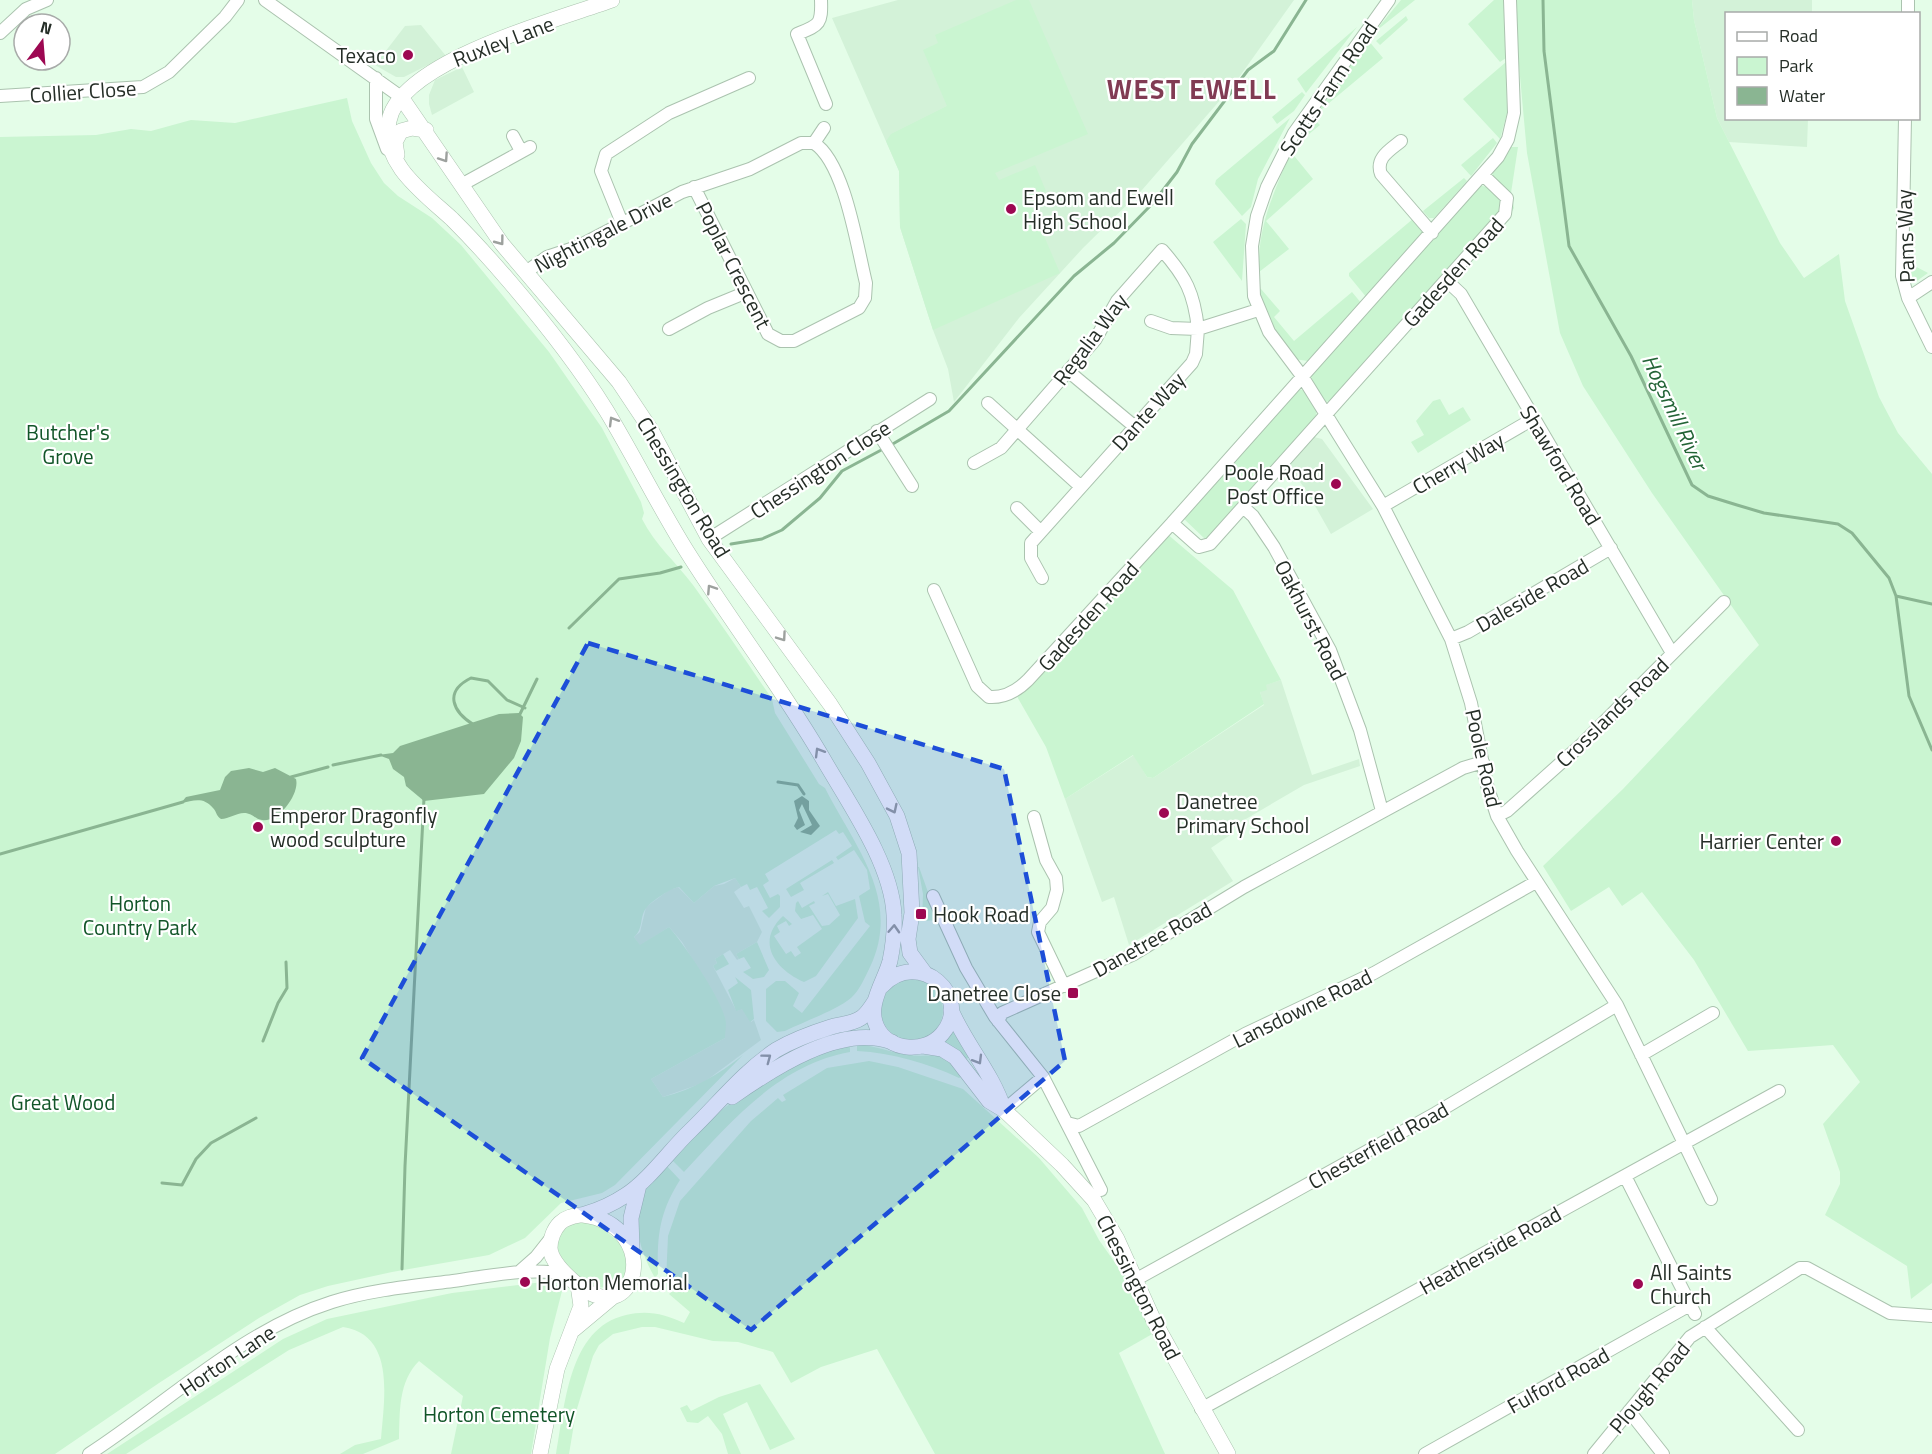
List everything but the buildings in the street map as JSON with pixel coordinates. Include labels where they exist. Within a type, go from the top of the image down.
[{"type":"main road","name":"Ruxley Lane","points":[[401,97],[433,71],[457,57],[602,2]]},
{"type":"main road","name":"Chessington Road","points":[[875,1001],[882,986],[893,942],[895,913],[890,890],[872,848],[823,758],[684,548],[609,415],[570,358],[509,281],[402,169],[392,154],[388,122],[401,97],[426,130],[502,244],[618,382],[651,430],[710,539],[830,704],[892,808],[910,859],[910,953],[924,972],[944,987],[951,1011],[976,1059],[999,1094],[1004,1110]]},
{"type":"main road","points":[[402,169],[395,142],[401,131],[412,128],[426,130]]},
{"type":"main road","points":[[882,986],[901,972],[924,972]]},
{"type":"main road","points":[[875,1001],[876,1025],[885,1037],[900,1046]]},
{"type":"main road","points":[[615,1295],[596,1295],[578,1285],[566,1274],[551,1254],[554,1233],[564,1220],[583,1215],[613,1202],[639,1185],[744,1075],[776,1050],[802,1037],[855,1021],[866,1014],[875,1001]]},
{"type":"main road","points":[[923,1046],[943,1033],[951,1011]]},
{"type":"main road","points":[[709,1113],[786,1062],[815,1050],[866,1038],[885,1040],[900,1046]]},
{"type":"main road","name":"Chessington Road","points":[[900,1046],[942,1049],[955,1057],[989,1101],[1004,1110],[1062,1165],[1094,1200],[1117,1239],[1135,1280],[1201,1409],[1228,1454]]},
{"type":"main road","points":[[573,1330],[626,1288],[633,1277],[631,1218],[639,1185]]},
{"type":"main road","points":[[583,1215],[598,1218],[616,1230],[628,1242],[633,1253]]},
{"type":"main road","points":[[540,1454],[557,1369],[581,1304],[578,1285]]},
{"type":"street","points":[[0,33],[23,4],[47,0]]},
{"type":"street","name":"Collier Close","points":[[0,96],[143,87],[169,72],[225,18],[238,0]]},
{"type":"street","name":"Chessington Road","points":[[265,0],[401,97]]},
{"type":"street","points":[[821,0],[821,21],[797,34],[826,104]]},
{"type":"street","name":"Scotts Farm Road","points":[[1302,376],[1269,332],[1258,310],[1251,281],[1252,246],[1257,216],[1267,187],[1294,133],[1389,0]]},
{"type":"street","points":[[1483,176],[1504,146],[1513,121],[1510,0]]},
{"type":"street","name":"Chessington Road","points":[[376,78],[376,119],[382,142],[392,154]]},
{"type":"street","points":[[622,223],[601,171],[606,154],[669,113],[750,78]]},
{"type":"street","name":"Pams Way","points":[[1905,120],[1901,260],[1908,298],[1932,347]]},
{"type":"street","points":[[814,143],[824,128]]},
{"type":"street","points":[[463,184],[525,149],[513,136]]},
{"type":"street","points":[[1401,141],[1381,158],[1379,167],[1381,174],[1432,233]]},
{"type":"street","name":"Nightingale Drive","points":[[526,272],[547,257],[577,247],[694,187],[750,169],[801,143],[814,143]]},
{"type":"street","name":"Poplar Crescent","points":[[694,187],[768,334],[788,342],[859,308],[865,298],[866,283],[840,181],[829,155],[814,143]]},
{"type":"street","name":"Gadesden Road","points":[[934,590],[977,686],[989,697],[1009,694],[1029,680],[1483,176],[1507,198],[1507,211],[1210,544],[1203,548],[1172,523]]},
{"type":"street","name":"Regalia Way","points":[[974,463],[1001,448],[1095,340],[1117,301],[1162,250],[1187,283],[1198,329]]},
{"type":"street","name":"Shawford Road","points":[[1446,280],[1461,294],[1672,652]]},
{"type":"street","points":[[1908,298],[1932,282]]},
{"type":"street","points":[[669,329],[708,308],[747,292]]},
{"type":"street","points":[[1151,321],[1171,328],[1198,329],[1258,310]]},
{"type":"street","name":"Dante Way","points":[[1042,578],[1034,566],[1029,550],[1040,531],[1192,363],[1196,354],[1198,329]]},
{"type":"street","points":[[1068,371],[1134,426]]},
{"type":"street","name":"Poole Road","points":[[1302,376],[1383,506],[1451,639],[1471,703],[1497,816],[1536,882],[1617,1005],[1711,1199]]},
{"type":"street","name":"Chessington Close","points":[[710,539],[930,399]]},
{"type":"street","points":[[988,403],[1080,486]]},
{"type":"street","name":"Cherry Way","points":[[1383,506],[1533,419]]},
{"type":"street","points":[[877,431],[912,486]]},
{"type":"street","name":"Oakhurst Road","points":[[1243,507],[1274,547],[1330,650],[1360,730],[1382,811]]},
{"type":"street","points":[[1017,508],[1040,531]]},
{"type":"street","name":"Daleside Road","points":[[1451,639],[1468,632],[1611,548]]},
{"type":"street","name":"Crosslands Road","points":[[1497,816],[1507,811],[1582,744],[1724,602]]},
{"type":"street","name":"Danetree Road","points":[[998,1021],[1002,1013],[1134,954],[1244,887],[1382,811],[1463,768],[1483,762]]},
{"type":"street","points":[[1035,817],[1046,860],[1056,878],[1057,890],[1052,908],[1040,922],[1038,932],[1064,986]]},
{"type":"street","name":"Lansdowne Road","points":[[1067,1123],[1079,1126],[1245,1034],[1374,973],[1536,882]]},
{"type":"street","points":[[933,896],[966,968],[998,1021],[1043,1077],[1101,1190]]},
{"type":"street","name":"Chesterfield Road","points":[[1135,1280],[1436,1113],[1617,1005]]},
{"type":"street","points":[[1641,1055],[1713,1013]]},
{"type":"street","points":[[1004,1110],[1043,1077]]},
{"type":"street","name":"Heatherside Road","points":[[1201,1409],[1779,1090]]},
{"type":"street","name":"Fulford Road","points":[[1425,1454],[1692,1310],[1625,1176]]},
{"type":"street","points":[[519,1272],[536,1257],[554,1233]]},
{"type":"street","name":"Plough Road","points":[[1594,1454],[1684,1343],[1705,1327],[1800,1268],[1807,1268],[1890,1313],[1932,1316]]},
{"type":"street","name":"Horton Lane","points":[[89,1454],[134,1425],[247,1342],[290,1319],[332,1302],[380,1291],[519,1272],[545,1270],[566,1274]]},
{"type":"street","points":[[1705,1327],[1798,1430]]},
{"type":"street","points":[[1629,1411],[1663,1454]]},
{"type":"highlighted area","points":[[588,643],[1004,769],[1065,1061],[751,1330],[362,1058]]},
{"type":"shaded area","name":"Epsom and Ewell High School","points":[[898,0],[1294,0],[1235,83],[1142,190],[1083,248],[1019,318],[954,402],[948,369],[900,227],[899,171],[832,18]]},
{"type":"shaded area","points":[[1692,0],[1812,0],[1812,12],[1725,12],[1725,120],[1808,120],[1807,147],[1729,142],[1717,118],[1694,20]]},
{"type":"shaded area","points":[[421,25],[446,56],[404,77],[396,77],[375,65],[405,26]]},
{"type":"shaded area","points":[[462,67],[474,92],[432,115],[429,95],[435,80]]},
{"type":"shaded area","points":[[1314,437],[1322,439],[1373,509],[1331,534],[1306,490],[1288,466]]},
{"type":"shaded area","name":"Danetree Primary School","points":[[1281,680],[1312,775],[1359,759],[1360,766],[1304,785],[1227,830],[1230,835],[1211,848],[1233,881],[1129,945],[1114,897],[1102,902],[1065,799],[1134,755],[1147,777],[1153,778],[1264,705],[1260,692],[1265,685]]},
{"type":"shaded area","points":[[735,878],[741,887],[734,892],[744,908],[749,906],[762,932],[757,942],[736,954],[739,959],[737,960],[730,950],[715,959],[717,963],[713,966],[736,1010],[742,1008],[751,1022],[754,1020],[761,1040],[703,1083],[663,1097],[651,1079],[725,1038],[717,1000],[682,942],[669,927],[640,946],[634,937],[640,932],[646,907],[669,890],[678,887],[694,903],[714,886]]},
{"type":"green space","points":[[1016,0],[1029,0],[1088,134],[995,173],[999,180],[1035,165],[1046,191],[1028,199],[1060,273],[933,330],[900,227],[899,171],[886,141],[891,134],[947,106],[923,50],[938,43],[935,35]]},
{"type":"green space","points":[[1401,0],[1415,0],[1376,31],[1377,29]]},
{"type":"green space","points":[[1494,0],[1504,0],[1506,58],[1500,62],[1468,24]]},
{"type":"green space","points":[[1513,0],[1692,0],[1694,20],[1717,118],[1780,243],[1804,278],[1839,254],[1845,301],[1879,397],[1898,433],[1932,474],[1932,1283],[1911,1299],[1907,1266],[1825,1215],[1840,1184],[1840,1172],[1823,1124],[1860,1082],[1833,1045],[1748,1051],[1694,960],[1642,892],[1622,906],[1609,887],[1571,911],[1543,866],[1623,789],[1759,645],[1652,493],[1583,386],[1560,333],[1527,153]]},
{"type":"green space","points":[[1406,16],[1408,20],[1380,45],[1376,41]]},
{"type":"green space","points":[[1357,27],[1306,93],[1297,79]]},
{"type":"green space","points":[[1368,40],[1383,58],[1317,113]]},
{"type":"green space","points":[[1506,62],[1507,113],[1500,139],[1463,99]]},
{"type":"green space","points":[[1302,92],[1305,95],[1294,111],[1277,124],[1272,117]]},
{"type":"green space","points":[[347,98],[352,121],[371,163],[384,183],[398,196],[432,218],[461,245],[549,352],[602,428],[641,502],[644,513],[642,519],[647,528],[693,585],[772,699],[775,713],[819,784],[825,788],[861,853],[878,896],[881,919],[878,942],[870,967],[851,998],[820,1016],[785,1031],[777,1032],[766,1021],[766,989],[776,981],[785,981],[799,993],[793,1006],[802,1013],[870,926],[865,922],[859,896],[870,889],[867,870],[854,850],[838,860],[836,857],[852,846],[843,832],[839,834],[836,830],[765,874],[769,881],[763,885],[770,898],[778,894],[780,896],[780,907],[769,918],[762,911],[768,908],[757,887],[750,890],[747,884],[741,887],[735,878],[714,886],[694,903],[679,887],[667,892],[647,907],[639,930],[634,937],[640,945],[669,927],[712,989],[724,1015],[725,1038],[651,1079],[663,1097],[705,1080],[743,1055],[615,1185],[602,1193],[561,1203],[525,1238],[489,1255],[392,1272],[328,1286],[300,1295],[259,1318],[55,1454],[0,1454],[0,137],[96,135],[131,129],[151,131],[191,120],[235,123]]},
{"type":"green space","points":[[1290,118],[1258,179],[1251,207],[1242,216],[1215,184],[1216,180]]},
{"type":"green space","points":[[1314,119],[1320,125],[1298,143]]},
{"type":"green space","points":[[1493,138],[1497,143],[1471,176],[1461,165]]},
{"type":"green space","points":[[1507,147],[1518,147],[1511,193],[1514,208],[1510,215],[1512,200],[1492,177],[1493,170]]},
{"type":"green space","points":[[1291,152],[1313,179],[1266,221],[1289,249],[1259,272],[1261,240],[1268,210]]},
{"type":"green space","points":[[1464,178],[1467,181],[1434,218],[1429,218],[1423,211]]},
{"type":"green space","points":[[1480,186],[1485,186],[1495,192],[1504,207],[1332,400],[1326,402],[1322,399],[1310,375]]},
{"type":"green space","points":[[1414,218],[1423,229],[1422,236],[1367,298],[1349,273]]},
{"type":"green space","points":[[1241,219],[1246,224],[1242,281],[1213,242]]},
{"type":"green space","points":[[1911,264],[1928,273],[1914,283],[1911,281]]},
{"type":"green space","points":[[1257,288],[1261,289],[1280,311],[1274,317],[1294,341],[1352,292],[1362,304],[1308,361],[1294,359],[1265,317]]},
{"type":"green space","points":[[1296,388],[1305,391],[1317,410],[1315,419],[1205,539],[1183,518]]},
{"type":"green space","points":[[1440,399],[1449,415],[1463,407],[1471,420],[1418,453],[1411,442],[1424,435],[1416,421],[1433,401]]},
{"type":"green space","points":[[1166,533],[1233,590],[1281,680],[1266,685],[1267,690],[1260,692],[1264,704],[1153,778],[1147,777],[1133,755],[1065,799],[1046,747],[1015,693]]},
{"type":"green space","points":[[832,860],[834,863],[800,883],[804,890],[791,897],[786,889]]},
{"type":"green space","points":[[918,867],[938,920],[922,921],[923,894]]},
{"type":"green space","points":[[828,892],[836,906],[855,899],[858,918],[816,976],[804,982],[777,962],[772,954],[770,935],[783,916],[792,924],[789,926],[786,921],[777,926],[780,932],[774,936],[786,954],[791,951],[795,957],[801,953],[797,947],[822,929],[813,915],[801,919],[795,911],[796,903],[798,901],[802,908],[814,901],[815,903],[809,906],[822,926],[829,925],[840,915],[828,894],[822,896]]},
{"type":"green space","points":[[757,942],[769,970],[764,977],[753,979],[743,972],[751,968],[744,957],[739,959],[736,954]]},
{"type":"green space","points":[[723,954],[729,964],[716,971],[713,966],[717,963],[715,959]]},
{"type":"green space","points":[[735,977],[751,990],[754,1019],[750,1022],[742,1009],[736,1011],[728,990],[738,983]]},
{"type":"green space","points":[[912,979],[924,981],[934,988],[941,998],[943,1010],[941,1022],[934,1032],[924,1039],[912,1041],[900,1039],[890,1032],[883,1022],[881,1010],[883,998],[890,988],[900,981]]},
{"type":"green space","points":[[954,1029],[970,1057],[964,1060],[944,1043]]},
{"type":"green space","points":[[857,1045],[909,1055],[947,1057],[963,1076],[959,1078],[897,1056],[857,1051]]},
{"type":"green space","points":[[850,1046],[850,1052],[800,1069],[778,1082],[738,1115],[684,1172],[670,1158],[723,1109],[748,1090],[812,1054]]},
{"type":"green space","points":[[869,1061],[898,1067],[963,1089],[1039,1158],[1082,1208],[1099,1240],[1125,1277],[1154,1333],[1119,1353],[1165,1454],[935,1454],[877,1349],[821,1367],[791,1383],[773,1352],[738,1342],[713,1341],[655,1327],[642,1327],[613,1334],[599,1345],[593,1356],[576,1412],[569,1454],[556,1454],[573,1372],[581,1352],[592,1336],[607,1323],[626,1315],[656,1314],[684,1323],[690,1312],[669,1294],[672,1291],[666,1280],[668,1236],[680,1201],[751,1121],[778,1098],[782,1102],[786,1100],[783,1095],[827,1068]]},
{"type":"green space","points":[[664,1163],[680,1180],[668,1203],[661,1225],[658,1274],[655,1278],[644,1256],[637,1220],[641,1196],[646,1185]]},
{"type":"green space","points":[[582,1220],[596,1223],[626,1248],[628,1277],[615,1288],[593,1287],[573,1271],[559,1253],[557,1244],[560,1236]]},
{"type":"green space","name":"Horton Cemetery","points":[[543,1282],[563,1287],[550,1338],[531,1454],[451,1454],[463,1396],[419,1361],[407,1378],[401,1398],[399,1439],[363,1454],[340,1454],[355,1445],[381,1439],[384,1406],[383,1371],[379,1355],[372,1342],[360,1332],[343,1327],[289,1350],[126,1454],[107,1454],[283,1339],[327,1319],[452,1293]]},
{"type":"green space","points":[[760,1384],[795,1439],[770,1450],[747,1402],[723,1414],[741,1454],[728,1454],[722,1434],[708,1416],[698,1423],[687,1422],[680,1408],[687,1405],[691,1411],[719,1397]]},
{"type":"water","points":[[519,713],[523,717],[521,741],[514,758],[484,794],[424,801],[406,786],[404,777],[393,769],[389,759],[378,755],[393,753],[400,746],[499,714]]},
{"type":"water","points":[[249,768],[263,772],[275,768],[296,779],[295,792],[287,806],[275,817],[262,820],[244,813],[221,819],[205,802],[198,800],[181,803],[186,797],[220,790],[225,777],[231,771]]},
{"type":"water","points":[[802,796],[809,801],[809,810],[820,826],[811,835],[800,832],[812,825],[802,804],[799,810],[805,825],[797,830],[794,826],[798,818],[794,801]]},
{"type":"waterway","points":[[891,445],[949,411],[1074,276],[1114,243],[1153,203],[1177,172],[1192,144],[1248,70],[1274,51],[1306,0]]},
{"type":"waterway","name":"Hogsmill River","points":[[1543,0],[1544,51],[1569,246],[1631,356],[1692,485],[1708,496],[1737,505],[1764,513],[1838,524],[1852,533],[1889,578],[1896,596],[1909,696],[1932,750]]},
{"type":"waterway","points":[[731,544],[762,539],[782,530],[820,498],[842,471],[885,448]]},
{"type":"waterway","points":[[569,628],[619,579],[660,573],[681,567]]},
{"type":"waterway","points":[[1896,596],[1932,604]]},
{"type":"waterway","points":[[474,725],[461,714],[454,702],[457,689],[471,678],[488,681],[507,700],[525,708]]},
{"type":"waterway","points":[[520,714],[537,679]]},
{"type":"waterway","points":[[333,765],[381,755]]},
{"type":"waterway","points":[[291,777],[328,767]]},
{"type":"waterway","points":[[778,782],[798,785],[804,794]]},
{"type":"waterway","points":[[402,1269],[405,1166],[424,798]]},
{"type":"waterway","points":[[0,854],[183,802]]},
{"type":"waterway","points":[[263,1041],[278,1003],[287,988],[286,962]]},
{"type":"waterway","points":[[162,1183],[182,1185],[196,1159],[211,1143],[256,1118]]},
{"type":"place","name":"Texaco","points":[[408,55]]},
{"type":"place","name":"Epsom and Ewell High School","points":[[1011,209]]},
{"type":"place","name":"Poole Road Post Office","points":[[1336,484]]},
{"type":"place","name":"Danetree Primary School","points":[[1164,813]]},
{"type":"place","name":"Emperor Dragonfly wood sculpture","points":[[258,827]]},
{"type":"place","name":"Harrier Center","points":[[1836,841]]},
{"type":"place","name":"Hook Road","points":[[921,914]]},
{"type":"place","name":"Danetree Close","points":[[1073,993]]},
{"type":"place","name":"Horton Memorial","points":[[525,1282]]},
{"type":"place","name":"All Saints Church","points":[[1638,1284]]},
{"type":"district","name":"WEST EWELL","points":[[1192,88]]},
{"type":"park label","name":"Butcher's Grove","points":[[68,444]]},
{"type":"park label","name":"Horton Country Park","points":[[140,915]]},
{"type":"park label","name":"Great Wood","points":[[63,1102]]}]
